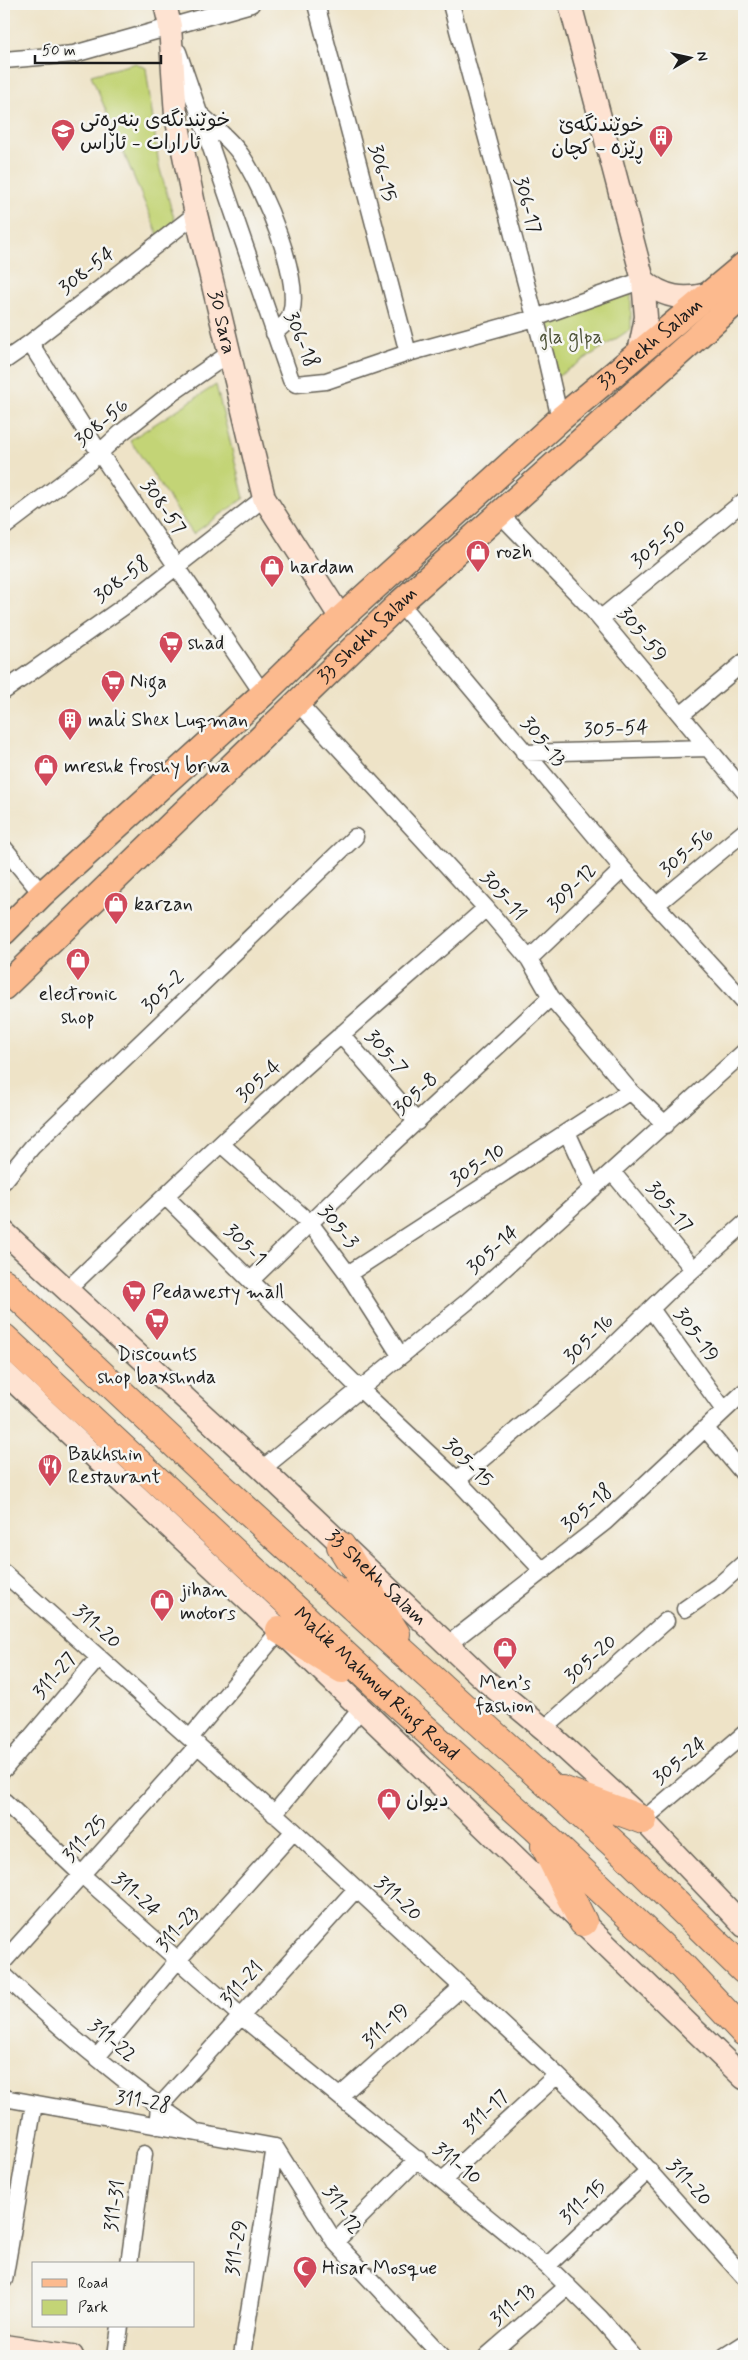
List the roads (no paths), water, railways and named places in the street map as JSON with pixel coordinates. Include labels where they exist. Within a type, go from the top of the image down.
[{"type":"highway","name":"Malik Mahmud Ring Road","points":[[4,1283],[208,1475],[626,1855],[744,1970]]},
{"type":"highway","name":"Malik Mahmud Ring Road","points":[[4,1338],[394,1701],[535,1827],[682,1966],[744,2032]]},
{"type":"highway","points":[[341,1546],[414,1662]]},
{"type":"highway","points":[[280,1630],[394,1701]]},
{"type":"highway","points":[[547,1784],[643,1820]]},
{"type":"highway","points":[[535,1827],[583,1922]]},
{"type":"main road","name":"30 Sara","points":[[165,4],[170,26],[176,116],[196,214],[264,498],[340,618]]},
{"type":"main road","points":[[570,4],[642,280],[646,317],[639,353]]},
{"type":"main road","name":"33 Shekh Salam","points":[[4,932],[42,894],[263,694],[340,618],[541,436],[744,265]]},
{"type":"main road","points":[[642,280],[652,288],[675,297],[693,298],[711,293]]},
{"type":"main road","name":"33 Shekh Salam","points":[[4,987],[400,603],[744,296]]},
{"type":"main road","points":[[568,412],[575,411],[580,422],[584,425],[596,427]]},
{"type":"main road","points":[[541,436],[556,444],[559,455],[558,460]]},
{"type":"main road","name":"33 Shekh Salam","points":[[4,1232],[66,1291],[262,1469],[341,1546],[486,1681],[544,1729],[643,1820],[744,1926]]},
{"type":"main road","points":[[4,1372],[280,1630],[744,2078]]},
{"type":"main road","points":[[4,2346],[72,2356]]},
{"type":"street","points":[[4,60],[74,54],[251,4]]},
{"type":"street","name":"306-15","points":[[316,4],[408,353]]},
{"type":"street","name":"306-17","points":[[451,4],[536,318],[568,412]]},
{"type":"street","name":"306-18","points":[[170,26],[197,112],[229,196],[274,333],[291,380],[296,384],[326,381],[408,353],[536,318],[642,280]]},
{"type":"street","points":[[197,112],[241,155],[279,230],[285,247],[292,307],[288,320],[274,333]]},
{"type":"street","name":"308-54","points":[[4,361],[30,343],[196,214]]},
{"type":"street","name":"308-57","points":[[30,343],[99,452],[263,694]]},
{"type":"street","name":"308-56","points":[[4,527],[165,398],[230,353]]},
{"type":"street","name":"308-58","points":[[4,692],[136,598],[264,498]]},
{"type":"street","name":"305-50","points":[[600,619],[744,502]]},
{"type":"street","name":"305-59","points":[[499,513],[600,619],[744,791]]},
{"type":"street","name":"305-13","points":[[400,603],[623,870],[657,904],[744,1000]]},
{"type":"street","points":[[681,715],[744,662]]},
{"type":"street","name":"305-11","points":[[298,703],[486,908],[529,959],[551,997],[630,1091],[666,1125]]},
{"type":"street","name":"305-54","points":[[524,753],[708,748]]},
{"type":"street","name":"305-56","points":[[657,904],[744,832]]},
{"type":"street","name":"305-2","points":[[4,1181],[32,1147],[355,837]]},
{"type":"street","points":[[4,848],[42,894]]},
{"type":"street","name":"309-12","points":[[529,959],[623,870]]},
{"type":"street","name":"305-4","points":[[66,1291],[165,1196],[341,1034],[388,996],[486,908]]},
{"type":"street","name":"305-8","points":[[251,1280],[551,997]]},
{"type":"street","name":"305-7","points":[[341,1034],[417,1122]]},
{"type":"street","name":"305-14","points":[[262,1469],[359,1388],[467,1302],[666,1125],[744,1052]]},
{"type":"street","name":"305-10","points":[[348,1274],[630,1091]]},
{"type":"street","points":[[567,1132],[593,1189]]},
{"type":"street","name":"305-3","points":[[221,1144],[310,1223],[348,1274],[400,1355]]},
{"type":"street","name":"305-17","points":[[612,1172],[694,1269]]},
{"type":"street","name":"305-1","points":[[165,1196],[359,1388]]},
{"type":"street","name":"305-16","points":[[457,1480],[587,1371],[651,1308],[744,1224]]},
{"type":"street","name":"305-19","points":[[651,1308],[724,1410]]},
{"type":"street","name":"305-15","points":[[359,1388],[457,1480],[543,1572]]},
{"type":"street","name":"305-18","points":[[447,1645],[605,1522],[744,1392]]},
{"type":"street","points":[[706,1429],[744,1474]]},
{"type":"street","points":[[685,1609],[718,1586],[744,1563]]},
{"type":"street","name":"311-20","points":[[4,1573],[294,1831],[461,1988],[557,2074],[649,2170],[744,2277]]},
{"type":"street","name":"305-20","points":[[544,1729],[666,1620]]},
{"type":"street","name":"311-25","points":[[4,1961],[82,1875],[194,1742],[280,1630]]},
{"type":"street","name":"311-27","points":[[4,1768],[99,1658]]},
{"type":"street","points":[[274,1814],[361,1709]]},
{"type":"street","name":"305-24","points":[[643,1820],[744,1735]]},
{"type":"street","name":"311-24","points":[[4,1801],[82,1875],[242,2017]]},
{"type":"street","name":"311-23","points":[[97,2057],[178,1961],[294,1831]]},
{"type":"street","name":"311-21","points":[[159,2107],[356,1889]]},
{"type":"street","name":"311-22","points":[[4,1974],[97,2057],[159,2107],[198,2133]]},
{"type":"street","name":"311-19","points":[[340,2096],[461,1988]]},
{"type":"street","name":"311-10","points":[[242,2017],[547,2266],[633,2356]]},
{"type":"street","name":"311-17","points":[[443,2180],[557,2074]]},
{"type":"street","name":"311-28","points":[[4,2098],[275,2147]]},
{"type":"street","points":[[4,2280],[34,2104]]},
{"type":"street","points":[[157,2126],[159,2107]]},
{"type":"street","name":"311-12","points":[[275,2147],[335,2242],[442,2356]]},
{"type":"street","name":"311-29","points":[[242,2356],[275,2147]]},
{"type":"street","name":"311-31","points":[[129,2262],[144,2154]]},
{"type":"street","points":[[335,2242],[418,2160]]},
{"type":"street","name":"311-15","points":[[547,2266],[649,2170]]},
{"type":"street","name":"311-13","points":[[487,2356],[568,2286]]},
{"type":"street","points":[[116,2356],[120,2328]]},
{"type":"street","points":[[725,2356],[744,2344]]},
{"type":"place","name":"خوێندنگەی بنەڕەتی ئارارات - ئاراس","points":[[63,152]]},
{"type":"place","name":"خوێندنگەێ ڕێزە - کچان","points":[[661,158]]},
{"type":"place","name":"rozh","points":[[478,573]]},
{"type":"place","name":"hardam","points":[[272,588]]},
{"type":"place","name":"shad","points":[[171,664]]},
{"type":"place","name":"Niga","points":[[113,703]]},
{"type":"place","name":"mali Shex Luqman","points":[[70,741]]},
{"type":"place","name":"mreshk froshy brwa","points":[[46,787]]},
{"type":"place","name":"karzan","points":[[116,925]]},
{"type":"place","name":"electronic shop","points":[[78,981]]},
{"type":"place","name":"Pedawesty mall","points":[[134,1313]]},
{"type":"place","name":"Discounts shop baxshnda","points":[[157,1341]]},
{"type":"place","name":"Bakhshin Restaurant","points":[[50,1487]]},
{"type":"place","name":"jihan motors","points":[[162,1622]]},
{"type":"place","name":"Men’s fashion","points":[[505,1670]]},
{"type":"place","name":"دیوان","points":[[389,1821]]},
{"type":"place","name":"Hisar Mosque","points":[[305,2289]]},
{"type":"park label","name":"gla glpa","points":[[571,337]]}]
